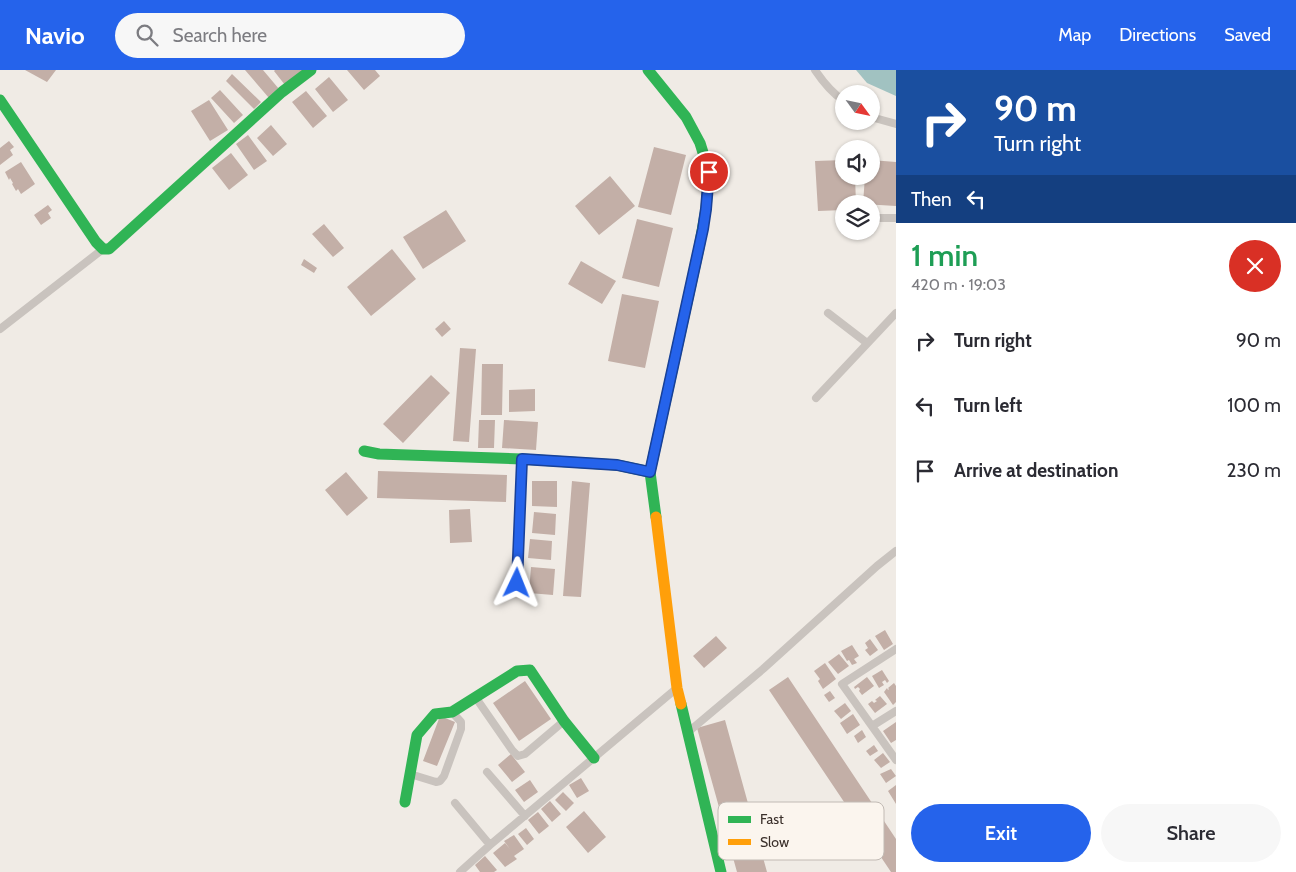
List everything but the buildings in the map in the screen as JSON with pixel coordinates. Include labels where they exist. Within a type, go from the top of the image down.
[{"type":"street","points":[[0,100],[96,242],[103,249],[109,250],[282,92],[311,70]]},
{"type":"street","points":[[648,70],[686,117],[700,143],[709,172],[703,229],[650,472],[677,688],[718,860]]},
{"type":"street","points":[[815,70],[823,82],[835,94]]},
{"type":"street","points":[[880,120],[896,124]]},
{"type":"street","points":[[880,218],[896,218]]},
{"type":"street","points":[[0,328],[103,249]]},
{"type":"street","points":[[828,312],[867,343]]},
{"type":"street","points":[[816,398],[896,313]]},
{"type":"street","points":[[364,451],[379,454],[522,459],[617,465],[650,472]]},
{"type":"street","points":[[517,583],[522,459]]},
{"type":"street","points":[[687,733],[763,670],[896,551]]},
{"type":"street","points":[[896,649],[842,684],[896,760]]},
{"type":"street","points":[[405,802],[417,735],[435,714],[452,712],[518,671],[530,670],[564,721],[594,758]]},
{"type":"street","points":[[460,872],[677,688]]},
{"type":"street","points":[[476,698],[518,756],[525,754],[564,721]]},
{"type":"street","points":[[872,726],[896,711]]},
{"type":"street","points":[[410,774],[436,782],[440,781],[444,776],[461,729],[461,722],[452,712]]},
{"type":"street","points":[[486,772],[525,816]]},
{"type":"street","points":[[455,803],[490,845]]},
{"type":"water","points":[[856,70],[896,70],[896,96],[880,89],[880,85],[867,83]]},
{"type":"traffic: fast","points":[[0,100],[96,242],[103,249],[109,249],[282,92],[311,70]]},
{"type":"traffic: fast","points":[[648,70],[686,117],[700,143],[709,172],[706,209],[699,248],[650,472],[656,517]]},
{"type":"traffic: fast","points":[[364,451],[379,454],[522,459],[617,465],[650,472]]},
{"type":"traffic: fast","points":[[405,802],[417,735],[435,714],[452,712],[517,671],[530,670],[564,721],[594,758]]},
{"type":"traffic: fast","points":[[681,704],[718,859]]},
{"type":"traffic: fast","points":[[718,860],[721,872]]},
{"type":"traffic: slow","points":[[656,517],[677,688],[681,704]]},
{"type":"route","points":[[517,583],[522,459],[617,465],[650,472],[703,229],[709,172]]}]
